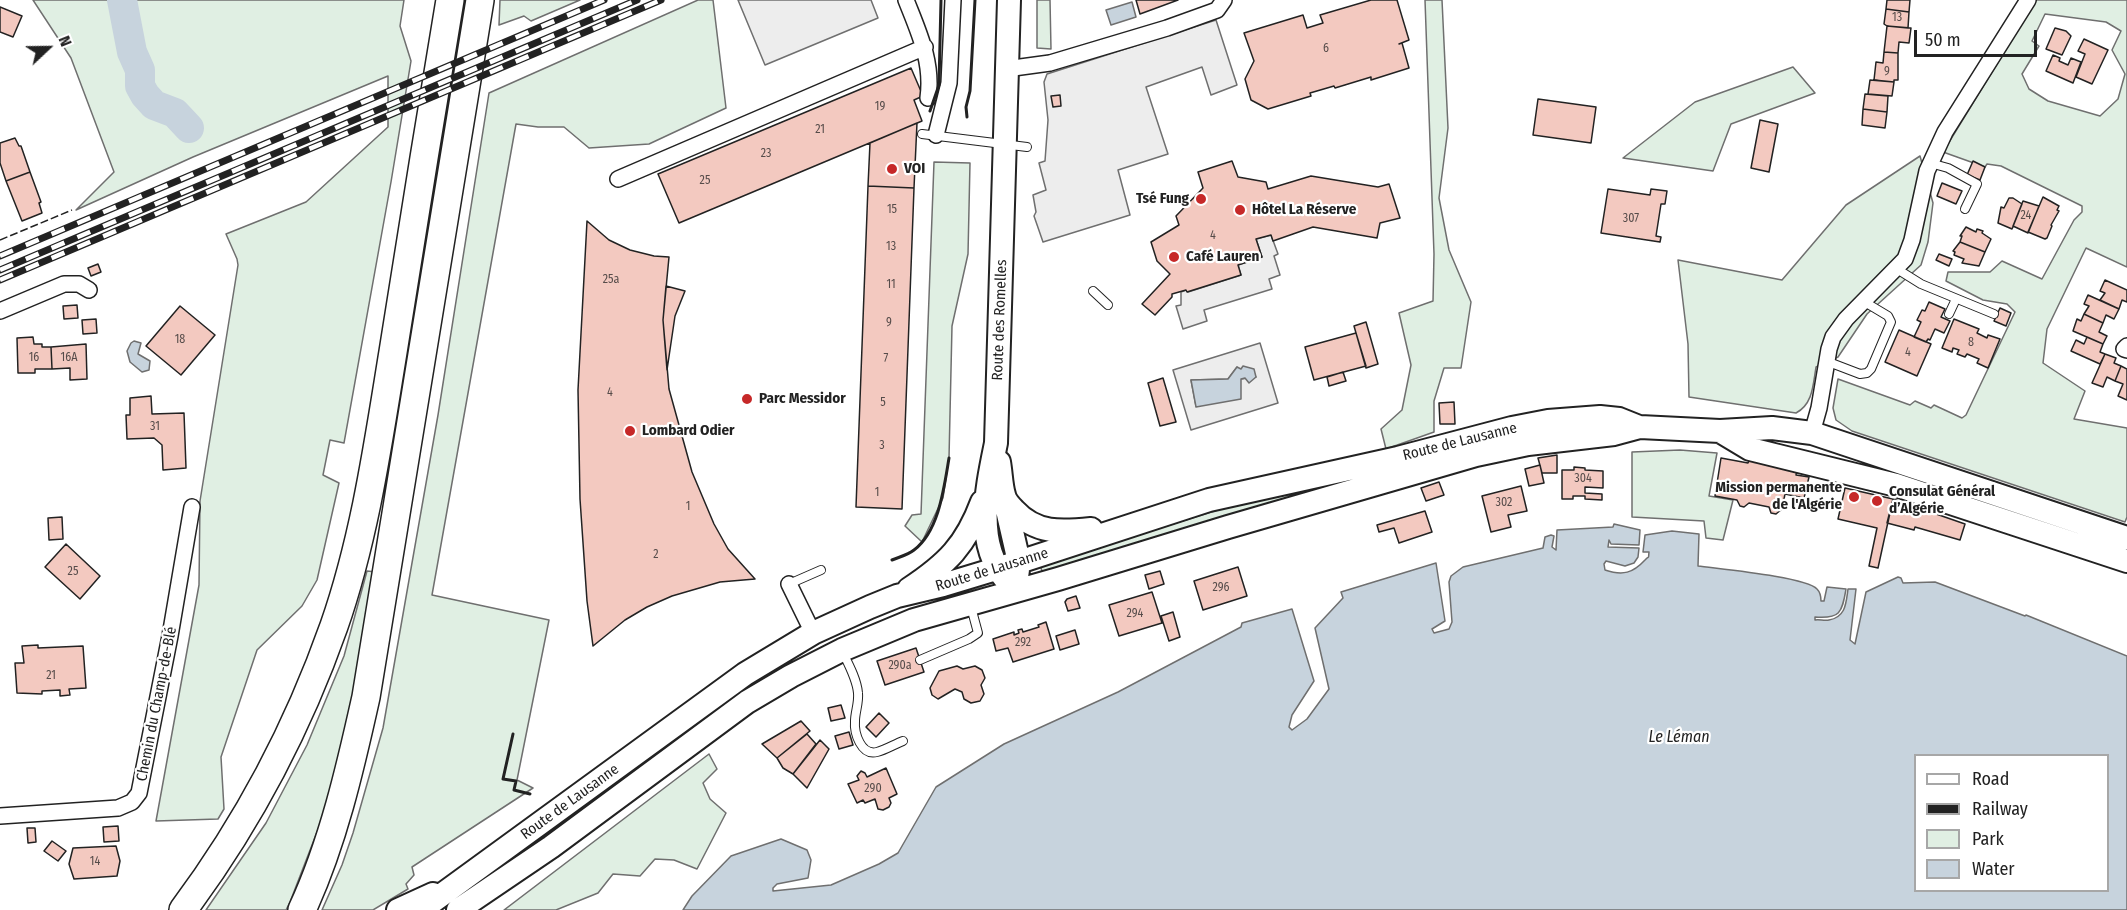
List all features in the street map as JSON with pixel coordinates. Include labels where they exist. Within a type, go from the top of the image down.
[{"type":"highway","points":[[183,910],[247,816],[276,763],[306,699],[340,607],[354,560],[373,472],[450,0]]},
{"type":"highway","points":[[302,908],[320,867],[334,825],[354,750],[370,675],[480,0]]},
{"type":"main road","name":"Route des Romelles","points":[[996,490],[1006,69],[1010,0]]},
{"type":"main road","name":"Route de Lausanne","points":[[421,910],[745,674],[813,633],[897,596],[997,569],[1128,525],[1225,496],[1398,458],[1475,437],[1548,421],[1600,417],[1619,419],[1640,427]]},
{"type":"main road","name":"Route de Lausanne","points":[[458,910],[552,847],[747,702],[834,654],[914,620],[1476,455],[1528,444],[1614,434],[1640,427],[1720,431],[1772,428],[1812,433],[2127,538]]},
{"type":"main road","name":"Route de Lausanne","points":[[1720,431],[1750,449],[1905,488],[2127,561]]},
{"type":"main road","points":[[1804,462],[1817,454],[1816,441],[1812,433]]},
{"type":"main road","points":[[996,490],[1027,522],[1051,531],[1066,532],[1128,525]]},
{"type":"main road","points":[[996,490],[1019,562],[1015,591]]},
{"type":"main road","points":[[996,490],[986,535],[997,569],[1015,591]]},
{"type":"main road","points":[[897,596],[940,566],[959,548],[996,490]]},
{"type":"main road","points":[[813,633],[834,654]]},
{"type":"main road","points":[[398,910],[456,884]]},
{"type":"street","points":[[906,0],[925,47],[930,82],[928,98]]},
{"type":"street","points":[[929,134],[949,83],[953,0]]},
{"type":"street","points":[[1006,69],[1050,63],[1167,28],[1217,10],[1224,0]]},
{"type":"street","points":[[1812,433],[1833,337],[1846,319],[1905,259],[1912,240],[1930,163],[1945,132],[2028,0]]},
{"type":"street","points":[[618,179],[925,47]]},
{"type":"street","points":[[0,311],[64,284],[79,284],[89,290]]},
{"type":"street","name":"Chemin du Champ-de-Blé","points":[[0,816],[118,808],[132,802],[139,793],[170,636],[192,507]]},
{"type":"street","points":[[789,584],[813,633]]},
{"type":"lane","points":[[929,134],[1027,147]]},
{"type":"lane","points":[[1930,163],[1948,168],[1977,184],[1965,209]]},
{"type":"lane","points":[[1897,269],[1921,284],[1994,314]]},
{"type":"lane","points":[[1093,291],[1108,305]]},
{"type":"lane","points":[[1949,315],[1956,298]]},
{"type":"lane","points":[[1826,361],[1860,374],[1867,373],[1871,369],[1891,322],[1888,316],[1863,301]]},
{"type":"lane","points":[[789,584],[821,570]]},
{"type":"lane","points":[[920,660],[978,633],[970,603]]},
{"type":"lane","points":[[834,654],[857,686],[855,721],[856,732],[862,745],[869,751],[877,752],[903,741]]},
{"type":"green space","points":[[33,0],[404,0],[400,26],[411,61],[344,443],[330,440],[323,475],[339,483],[317,580],[302,606],[257,650],[221,757],[224,809],[218,819],[156,821],[199,585],[200,501],[238,265],[226,234],[306,202],[388,127],[388,76],[193,157],[76,210],[114,172],[71,58]]},
{"type":"green space","points":[[500,0],[580,0],[531,21],[524,16],[499,25]]},
{"type":"green space","points":[[698,0],[713,0],[726,108],[649,144],[589,148],[564,127],[516,124],[432,595],[549,620],[517,780],[533,788],[412,867],[414,875],[406,884],[408,889],[373,910],[322,910],[353,833],[383,728],[438,415],[489,93]]},
{"type":"green space","points":[[1037,0],[1050,0],[1051,49],[1037,48]]},
{"type":"green space","points":[[1425,0],[1442,0],[1448,128],[1439,198],[1449,250],[1471,302],[1461,368],[1444,368],[1434,401],[1434,432],[1386,449],[1381,429],[1402,410],[1411,365],[1399,313],[1433,301],[1434,254]]},
{"type":"green space","points":[[2036,0],[2127,0],[2127,267],[2086,248],[2047,329],[2043,363],[2085,391],[2074,419],[2127,428],[2127,517],[2125,522],[1852,431],[1836,420],[1833,408],[1838,379],[1910,405],[1915,401],[1931,408],[1934,405],[1962,418],[1966,415],[2015,312],[2007,304],[1983,300],[1946,281],[1948,272],[1990,272],[2002,261],[2042,279],[2074,220],[2082,212],[2082,206],[2001,166],[1987,164],[1985,167],[1943,152]],"holes":[[[2045,14],[2106,22],[2121,31],[2112,50],[2125,74],[2118,99],[2100,116],[2048,101],[2029,89],[2022,74],[2039,46],[2032,41]]]},
{"type":"green space","points":[[1793,67],[1815,93],[1731,124],[1713,171],[1623,158],[1695,102]]},
{"type":"green space","points":[[1920,156],[1933,203],[1928,242],[1921,265],[1867,314],[1838,357],[1816,367],[1806,405],[1796,413],[1689,397],[1688,344],[1678,260],[1782,280],[1846,205]]},
{"type":"green space","points":[[934,162],[970,163],[968,254],[952,326],[949,458],[943,498],[922,542],[905,526],[912,515],[921,514]]},
{"type":"green space","points":[[1477,442],[1059,569],[1042,571],[1040,565],[1234,505]]},
{"type":"green space","points":[[1680,450],[1717,453],[1709,496],[1733,500],[1723,540],[1706,538],[1704,521],[1632,517],[1632,452]]},
{"type":"green space","points":[[367,571],[376,572],[349,717],[329,801],[290,902],[286,910],[206,910],[266,823],[307,745],[344,656]]},
{"type":"green space","points":[[709,754],[717,769],[703,783],[710,799],[726,813],[697,869],[674,860],[655,859],[640,876],[613,874],[598,893],[556,910],[504,910]]},
{"type":"shaded area","points":[[738,0],[871,0],[878,18],[765,65]]},
{"type":"shaded area","points":[[1216,20],[1237,85],[1211,95],[1202,67],[1146,87],[1168,154],[1118,170],[1130,215],[1043,242],[1034,216],[1036,212],[1033,195],[1046,190],[1039,163],[1045,161],[1048,120],[1044,82],[1047,74]]},
{"type":"shaded area","points":[[1271,235],[1278,254],[1274,256],[1280,275],[1269,279],[1272,289],[1204,310],[1207,321],[1183,329],[1176,306],[1181,305],[1181,292],[1186,290],[1188,292],[1241,275],[1238,265],[1262,257],[1256,239]]},
{"type":"shaded area","points":[[1260,343],[1278,403],[1191,430],[1173,370]],"holes":[[[1237,367],[1238,373],[1256,377],[1241,379],[1196,406],[1191,380],[1228,379]]]},
{"type":"water","points":[[1132,2],[1136,17],[1111,25],[1106,10]]},
{"type":"water","points":[[134,341],[141,343],[138,354],[150,361],[149,370],[142,372],[130,362],[127,351]]},
{"type":"water","points":[[1243,366],[1254,369],[1256,377],[1249,383],[1245,378],[1241,379],[1241,399],[1196,407],[1191,380],[1228,379],[1237,367],[1241,369]]},
{"type":"water","name":"Le Léman","points":[[1614,524],[1640,530],[1639,545],[1611,544],[1609,540],[1608,547],[1639,548],[1638,557],[1634,563],[1625,566],[1606,561],[1605,570],[1611,572],[1622,573],[1632,570],[1648,557],[1649,552],[1643,552],[1645,535],[1672,531],[1699,534],[1698,566],[1797,581],[1817,589],[1821,601],[1824,601],[1827,587],[1846,589],[1843,604],[1838,613],[1830,617],[1815,617],[1815,620],[1829,620],[1839,616],[1844,609],[1848,589],[1856,589],[1850,640],[1855,644],[1866,592],[1898,577],[1903,583],[1935,582],[2026,615],[2127,656],[2127,910],[683,910],[692,896],[731,856],[781,839],[807,850],[811,860],[808,878],[777,884],[773,891],[831,885],[879,864],[898,853],[936,787],[1004,744],[1118,692],[1241,627],[1242,623],[1292,609],[1314,681],[1292,715],[1289,727],[1292,730],[1307,719],[1329,689],[1315,628],[1343,598],[1341,592],[1436,563],[1445,621],[1432,629],[1434,633],[1449,629],[1452,622],[1449,582],[1451,576],[1463,567],[1543,548],[1545,537],[1551,535],[1554,536],[1552,547],[1556,550],[1557,530],[1613,527]]},
{"type":"building","points":[[1136,0],[1178,0],[1140,14]]},
{"type":"building","points":[[1371,0],[1397,0],[1409,40],[1399,44],[1402,43],[1409,68],[1371,80],[1371,77],[1335,88],[1334,86],[1310,93],[1311,96],[1268,109],[1251,100],[1245,79],[1254,61],[1244,33],[1303,15],[1307,28],[1323,23],[1320,15]]},
{"type":"building","points":[[1887,0],[1910,0],[1909,12],[1886,9]]},
{"type":"building","points":[[0,7],[22,16],[13,37],[0,32]]},
{"type":"building","points":[[1886,9],[1909,12],[1908,28],[1884,24]]},
{"type":"building","points":[[1887,26],[1911,28],[1909,43],[1899,42],[1898,53],[1884,52]]},
{"type":"building","points":[[2055,28],[2066,31],[2071,36],[2062,55],[2046,49]]},
{"type":"building","points":[[2084,39],[2108,50],[2092,84],[2076,77],[2085,54],[2078,51]]},
{"type":"building","points":[[1884,52],[1898,53],[1898,80],[1894,82],[1874,80],[1876,62],[1883,63]]},
{"type":"building","points":[[2053,55],[2068,65],[2071,58],[2081,62],[2073,83],[2046,71]]},
{"type":"building","points":[[911,68],[923,96],[914,100],[922,121],[679,223],[658,174]]},
{"type":"building","points":[[1870,80],[1894,82],[1892,96],[1868,94]]},
{"type":"building","points":[[1865,94],[1888,96],[1887,112],[1863,109]]},
{"type":"building","points":[[1060,95],[1061,106],[1053,107],[1051,96]]},
{"type":"building","points":[[1538,99],[1596,107],[1591,143],[1533,135]]},
{"type":"building","points":[[1863,109],[1887,112],[1885,128],[1862,125]]},
{"type":"building","points":[[1760,120],[1778,124],[1769,172],[1751,168]]},
{"type":"building","name":"VOI","points":[[917,123],[914,188],[868,186],[870,143]]},
{"type":"building","points":[[15,138],[21,146],[30,172],[6,181],[0,163],[0,143]]},
{"type":"building","points":[[1232,161],[1238,177],[1266,182],[1268,189],[1311,176],[1378,187],[1389,184],[1400,218],[1380,223],[1377,238],[1313,227],[1273,241],[1271,235],[1256,239],[1262,257],[1238,265],[1241,275],[1187,292],[1186,290],[1172,294],[1172,297],[1155,315],[1142,304],[1170,274],[1157,261],[1151,242],[1179,225],[1176,216],[1203,188],[1198,172]]},
{"type":"building","points":[[1973,161],[1985,167],[1980,180],[1967,175]]},
{"type":"building","points":[[30,172],[41,202],[39,203],[42,213],[22,221],[6,181]]},
{"type":"building","points":[[1942,183],[1962,191],[1956,204],[1937,196]]},
{"type":"building","points":[[868,186],[914,188],[902,509],[856,507]]},
{"type":"building","points":[[1608,189],[1650,195],[1651,189],[1667,191],[1665,204],[1661,204],[1656,236],[1661,237],[1660,242],[1601,233]]},
{"type":"building","points":[[2043,197],[2059,206],[2057,210],[2059,211],[2045,239],[2028,232]]},
{"type":"building","points":[[2009,198],[2022,204],[2012,229],[1998,223],[2001,207],[2004,208]]},
{"type":"building","points":[[2023,201],[2039,206],[2028,233],[2013,226]]},
{"type":"building","name":"Lombard Odier","points":[[587,221],[609,240],[630,250],[669,257],[663,320],[669,389],[692,472],[714,524],[728,549],[755,579],[720,582],[672,596],[625,620],[593,646],[587,601],[580,499],[578,390]]},
{"type":"building","points":[[1966,227],[1976,232],[1977,229],[1983,231],[1982,233],[1991,239],[1985,252],[1960,242],[1962,236],[1960,236]]},
{"type":"building","points":[[1960,242],[1985,252],[1979,266],[1962,263],[1964,259],[1954,255],[1953,251]]},
{"type":"building","points":[[1939,254],[1952,259],[1949,266],[1936,260]]},
{"type":"building","points":[[98,264],[101,272],[91,276],[88,268]]},
{"type":"building","points":[[2105,280],[2127,290],[2127,302],[2122,300],[2119,309],[2100,300],[2105,293],[2100,291]]},
{"type":"building","points":[[666,286],[685,291],[675,316],[667,370],[663,320]]},
{"type":"building","points":[[2088,295],[2119,309],[2114,319],[2106,315],[2103,323],[2084,314],[2089,306],[2084,304]]},
{"type":"building","points":[[1929,302],[1945,309],[1941,317],[1950,321],[1944,333],[1935,329],[1930,340],[1926,342],[1914,337],[1921,322],[1917,320]]},
{"type":"building","points":[[77,305],[78,318],[64,319],[63,306]]},
{"type":"building","points":[[180,306],[215,335],[181,375],[146,346]]},
{"type":"building","points":[[2000,308],[2011,313],[2006,326],[1994,321]]},
{"type":"building","points":[[2084,314],[2103,323],[2099,332],[2107,336],[2103,344],[2073,331],[2077,319],[2081,321]]},
{"type":"building","points":[[96,319],[97,333],[83,334],[82,320]]},
{"type":"building","points":[[1954,319],[1979,329],[1977,333],[1987,338],[1988,335],[2000,339],[1988,368],[1977,363],[1979,359],[1967,354],[1965,357],[1957,354],[1959,350],[1953,348],[1952,352],[1942,348]]},
{"type":"building","points":[[1366,322],[1378,364],[1366,368],[1354,326]]},
{"type":"building","points":[[1899,330],[1931,344],[1917,376],[1885,362]]},
{"type":"building","points":[[1356,333],[1366,366],[1314,380],[1305,347]]},
{"type":"building","points":[[33,337],[34,344],[51,347],[52,369],[35,369],[35,373],[18,373],[17,338]]},
{"type":"building","points":[[2087,337],[2103,344],[2100,352],[2105,354],[2100,364],[2071,351],[2076,340],[2084,344]]},
{"type":"building","points":[[86,344],[87,379],[70,380],[70,368],[52,369],[51,347]]},
{"type":"building","points":[[2105,354],[2116,358],[2114,363],[2121,366],[2115,381],[2107,377],[2103,387],[2092,383]]},
{"type":"building","points":[[2121,366],[2127,369],[2127,400],[2118,396],[2123,384],[2115,381]]},
{"type":"building","points":[[1343,372],[1346,381],[1329,386],[1327,377]]},
{"type":"building","points":[[1163,378],[1176,422],[1160,426],[1148,383]]},
{"type":"building","points":[[151,396],[152,414],[184,413],[186,468],[163,470],[162,445],[154,438],[127,439],[126,415],[130,415],[130,398]]},
{"type":"building","points":[[1454,402],[1455,424],[1440,424],[1439,403]]},
{"type":"building","points":[[1557,455],[1557,473],[1542,473],[1538,458]]},
{"type":"building","points":[[1721,458],[1748,463],[1750,459],[1797,469],[1796,475],[1809,477],[1804,498],[1785,494],[1782,509],[1776,514],[1771,513],[1769,507],[1749,503],[1744,507],[1740,506],[1737,500],[1715,496]]},
{"type":"building","points":[[1540,465],[1544,483],[1529,486],[1525,469]]},
{"type":"building","points":[[1574,467],[1603,471],[1603,488],[1585,487],[1585,493],[1602,494],[1602,500],[1585,499],[1585,496],[1562,499],[1562,470],[1574,470]]},
{"type":"building","points":[[1439,482],[1444,495],[1426,501],[1421,488]]},
{"type":"building","points":[[1521,486],[1527,511],[1508,515],[1511,527],[1491,532],[1482,496]]},
{"type":"building","points":[[1845,488],[1893,499],[1878,568],[1869,566],[1877,528],[1838,519]]},
{"type":"building","points":[[1893,499],[1965,524],[1960,540],[1915,527],[1914,530],[1887,523]]},
{"type":"building","points":[[1425,511],[1432,532],[1399,543],[1394,528],[1379,532],[1377,525]]},
{"type":"building","points":[[62,517],[63,539],[49,540],[48,518]]},
{"type":"building","points":[[66,544],[100,576],[80,599],[45,567]]},
{"type":"building","points":[[1238,567],[1247,596],[1203,610],[1194,581]]},
{"type":"building","points":[[1160,571],[1164,584],[1149,589],[1145,575]]},
{"type":"building","points":[[1152,592],[1162,623],[1119,636],[1109,605]]},
{"type":"building","points":[[1076,596],[1080,608],[1068,611],[1065,602]]},
{"type":"building","points":[[1173,612],[1180,637],[1169,641],[1161,616]]},
{"type":"building","points":[[1046,622],[1054,649],[1013,662],[1008,648],[996,651],[993,639],[1014,632],[1014,635],[1019,633],[1018,630],[1022,629],[1023,632],[1039,627],[1038,625]]},
{"type":"building","points":[[1075,630],[1079,644],[1060,650],[1056,636]]},
{"type":"building","points":[[38,645],[38,648],[83,646],[86,688],[69,689],[70,695],[60,696],[60,690],[42,691],[42,694],[17,693],[15,663],[24,663],[22,646]]},
{"type":"building","points":[[916,648],[924,672],[885,685],[877,661]]},
{"type":"building","points":[[957,666],[963,669],[975,666],[982,670],[985,678],[981,685],[984,694],[980,701],[971,703],[964,699],[962,692],[955,689],[938,699],[932,695],[930,688],[939,671]]},
{"type":"building","points":[[841,705],[845,718],[831,721],[828,708]]},
{"type":"building","points":[[879,713],[889,723],[876,737],[866,727]]},
{"type":"building","points":[[801,721],[810,731],[777,758],[762,744]]},
{"type":"building","points":[[849,732],[853,745],[839,749],[835,736]]},
{"type":"building","points":[[807,734],[816,744],[793,774],[783,768],[777,758]]},
{"type":"building","points":[[820,740],[829,749],[807,788],[793,774]]},
{"type":"building","points":[[886,768],[897,794],[889,798],[891,803],[889,807],[883,810],[878,809],[875,799],[857,803],[848,784],[859,780],[857,776],[861,771],[867,777]]},
{"type":"building","points":[[118,826],[119,841],[104,842],[103,827]]},
{"type":"building","points":[[27,828],[35,828],[36,842],[28,843]]},
{"type":"building","points":[[52,841],[66,851],[58,861],[44,851]]},
{"type":"building","points":[[116,846],[120,861],[117,876],[74,879],[69,864],[73,848]]},
{"type":"waterway","points":[[122,0],[132,52],[140,70],[140,86],[154,105],[175,113],[189,128]]},
{"type":"railway","points":[[0,256],[604,0]]},
{"type":"railway","points":[[0,270],[637,0]]},
{"type":"railway","points":[[0,280],[661,0]]},
{"type":"fence","points":[[0,240],[72,210]]},
{"type":"wall","points":[[930,111],[939,85],[941,0]]},
{"type":"wall","points":[[967,117],[975,0]]},
{"type":"wall","points":[[892,560],[914,550],[929,532],[939,508],[949,458]]},
{"type":"wall","points":[[513,734],[503,779],[516,781],[514,790],[530,794]]},
{"type":"place","name":"VOI","points":[[892,169]]},
{"type":"place","name":"Tsé Fung","points":[[1201,199]]},
{"type":"place","name":"Hôtel La Réserve","points":[[1240,210]]},
{"type":"place","name":"Café Lauren","points":[[1174,257]]},
{"type":"place","name":"Parc Messidor","points":[[747,399]]},
{"type":"place","name":"Lombard Odier","points":[[630,431]]},
{"type":"place","name":"Mission permanente de l'Algérie","points":[[1854,497]]},
{"type":"place","name":"Consulat Général d’Algérie","points":[[1877,501]]}]
